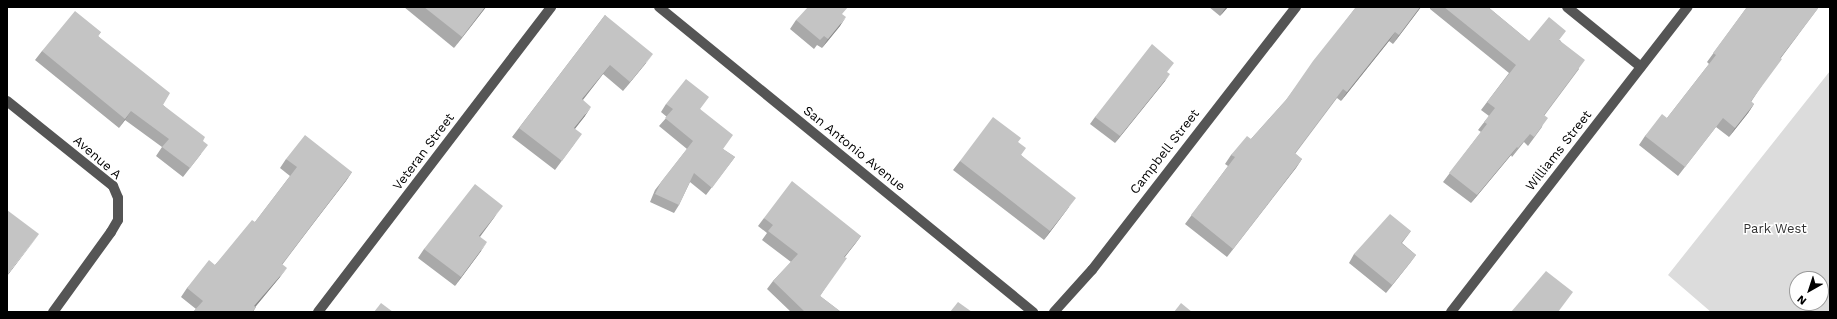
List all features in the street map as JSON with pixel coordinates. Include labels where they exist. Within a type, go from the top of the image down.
[{"type":"street","name":"Veteran Street","points":[[318,312],[551,7]]},
{"type":"street","name":"San Antonio Avenue","points":[[659,7],[1033,312]]},
{"type":"street","name":"Campbell Street","points":[[1054,312],[1092,270],[1296,7]]},
{"type":"street","points":[[1567,7],[1641,67]]},
{"type":"street","name":"Williams Street","points":[[1451,312],[1688,7]]},
{"type":"street","name":"Avenue A","points":[[7,101],[113,186],[118,198],[118,220],[111,232],[53,312]]},
{"type":"green space","name":"Park West","points":[[1830,71],[1830,312],[1711,312],[1668,275]]},
{"type":"building","points":[[424,7],[485,7],[462,37]]},
{"type":"building","points":[[808,7],[848,7],[842,14],[846,17],[828,39],[824,36],[820,40],[796,20]]},
{"type":"building","points":[[1356,7],[1420,7],[1399,35],[1395,32],[1347,92],[1343,89],[1295,153],[1302,159],[1233,249],[1191,215],[1235,157],[1231,155],[1247,136],[1251,139],[1286,100],[1313,61]]},
{"type":"building","points":[[1444,7],[1488,7],[1529,41],[1549,17],[1566,31],[1559,40],[1585,60],[1544,115],[1548,118],[1534,137],[1530,134],[1518,148],[1517,147],[1477,195],[1449,173],[1487,124],[1484,122],[1495,108],[1487,102],[1516,65]]},
{"type":"building","points":[[1747,7],[1819,7],[1780,58],[1782,59],[1751,101],[1754,104],[1735,128],[1723,118],[1685,167],[1645,136],[1662,114],[1667,118],[1716,55],[1713,53]]},
{"type":"building","points":[[75,11],[101,32],[98,36],[170,93],[163,105],[205,137],[203,141],[208,145],[190,168],[162,147],[169,139],[131,111],[125,119],[42,51]]},
{"type":"building","points":[[605,15],[653,54],[630,82],[610,65],[582,99],[591,107],[574,128],[582,134],[562,161],[519,128]]},
{"type":"building","points":[[1152,44],[1174,63],[1167,72],[1170,74],[1120,136],[1095,117]]},
{"type":"building","points":[[686,79],[709,97],[700,109],[733,135],[723,149],[735,157],[712,188],[694,173],[679,205],[655,194],[661,182],[693,141],[665,118],[673,109],[666,104]]},
{"type":"building","points":[[993,117],[1021,138],[1018,142],[1026,148],[1021,155],[1076,198],[1050,231],[960,161]]},
{"type":"building","points":[[305,135],[352,172],[282,264],[287,268],[254,306],[256,307],[252,312],[193,312],[203,301],[187,288],[209,260],[215,265],[252,220],[255,222],[297,167],[286,159]]},
{"type":"building","points":[[792,181],[861,236],[844,257],[847,258],[820,296],[841,312],[805,312],[773,281],[798,254],[768,231],[773,225],[764,218]]},
{"type":"building","points":[[475,184],[503,206],[479,236],[487,242],[461,277],[424,249]]},
{"type":"building","points":[[7,210],[39,234],[7,275]]},
{"type":"building","points":[[1390,214],[1411,231],[1401,243],[1416,255],[1392,285],[1354,254]]},
{"type":"building","points":[[1546,271],[1573,292],[1558,312],[1511,312]]},
{"type":"building","points":[[958,302],[972,312],[950,312]]},
{"type":"building","points":[[381,303],[393,312],[374,312]]},
{"type":"building","points":[[1181,303],[1192,312],[1174,312]]}]
